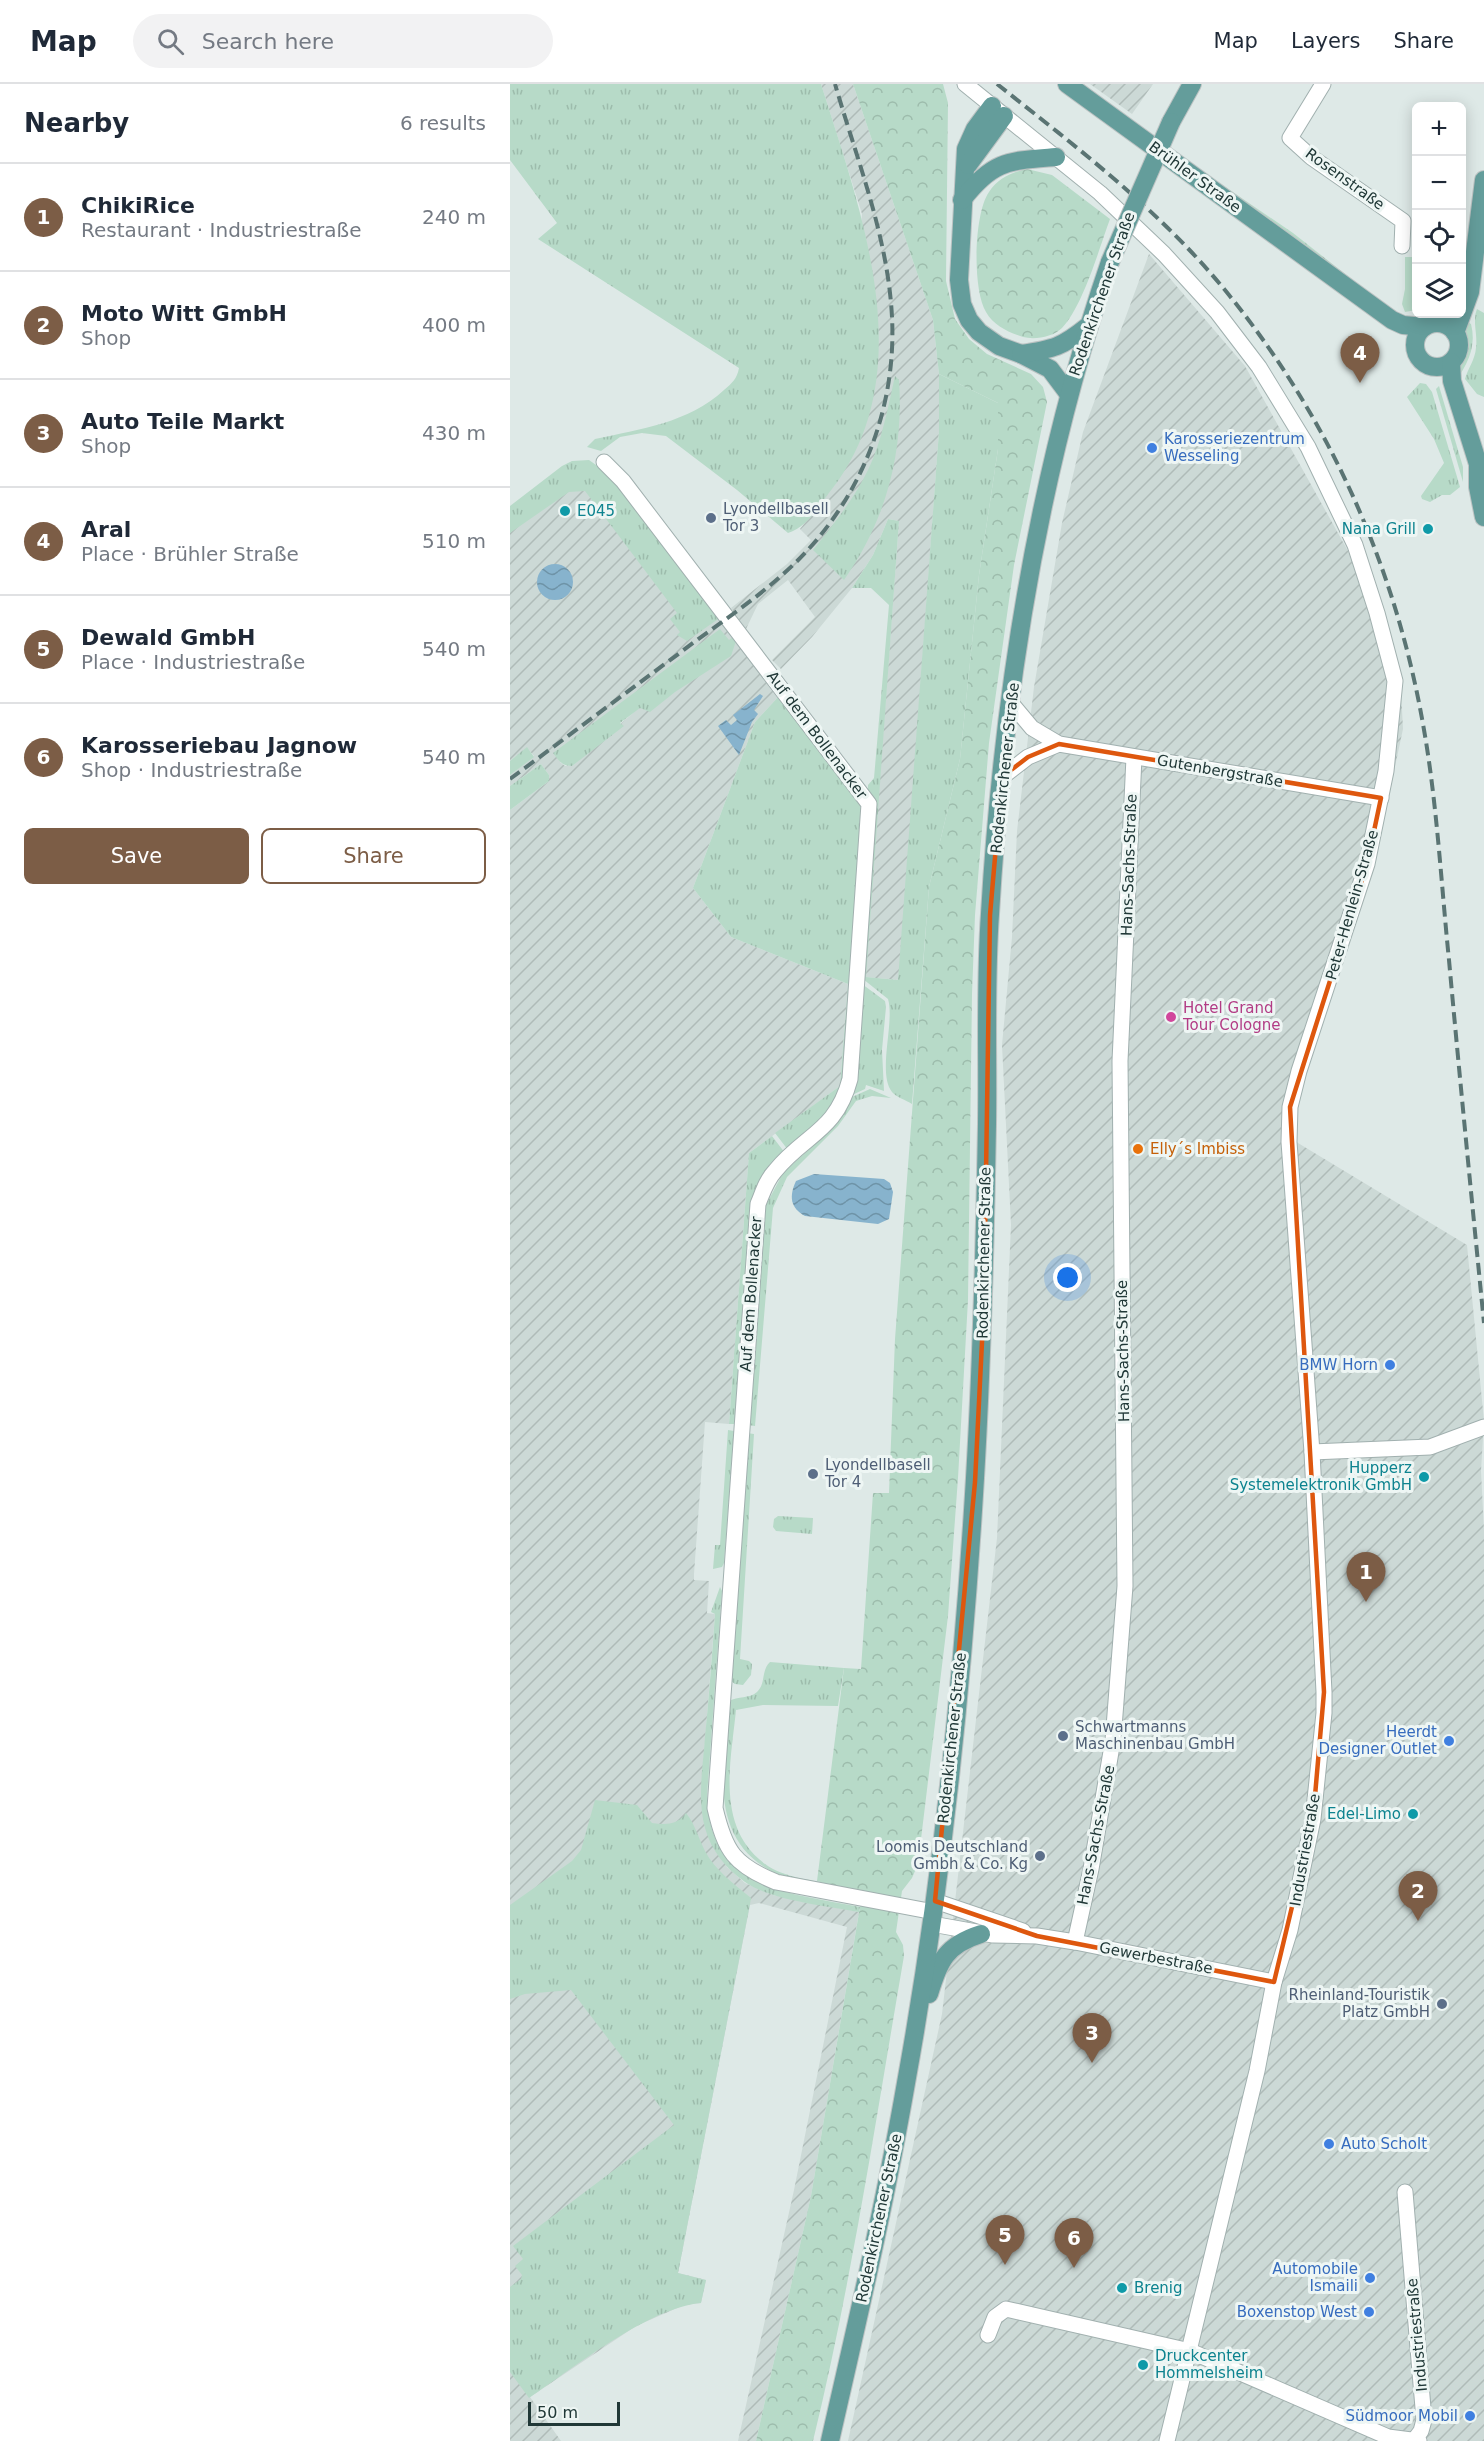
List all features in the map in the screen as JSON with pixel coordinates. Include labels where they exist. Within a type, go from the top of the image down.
[{"type":"main road","name":"Brühler Straße","points":[[1067,84],[1392,320],[1403,325],[1443,324]]},
{"type":"main road","name":"Rodenkirchener Straße","points":[[830,2441],[877,2235],[915,2029],[933,1912],[961,1657],[975,1482],[984,1302],[990,915],[1002,777],[1031,567],[1068,393],[1088,326],[1110,262],[1139,190],[1192,84]]},
{"type":"main road","points":[[998,111],[965,169],[959,280],[962,304],[969,320],[980,332],[999,346],[1022,354],[1050,369],[1068,393]]},
{"type":"main road","points":[[962,200],[976,182],[995,167],[1013,161],[1056,157]]},
{"type":"main road","points":[[1443,324],[1458,340],[1458,352],[1443,364],[1424,363],[1416,349],[1416,338],[1443,324],[1470,292],[1484,180]]},
{"type":"main road","points":[[1466,277],[1472,264]]},
{"type":"main road","name":"Brühler Straße","points":[[1322,271],[1368,318],[1416,349]]},
{"type":"main road","points":[[1022,354],[1052,350],[1066,344],[1088,326]]},
{"type":"main road","points":[[1443,364],[1466,467],[1478,487],[1484,517]]},
{"type":"main road","points":[[915,2029],[942,1958],[955,1945],[981,1934]]},
{"type":"street","name":"Peter-Henlein-Straße","points":[[965,84],[1100,193],[1164,254],[1217,312],[1259,367],[1312,454],[1355,545],[1395,681],[1391,737],[1367,864],[1299,1071],[1290,1107],[1289,1142],[1303,1339]]},
{"type":"street","name":"Rosenstraße","points":[[1323,84],[1290,138],[1311,157],[1403,221],[1402,246]]},
{"type":"street","name":"Auf dem Bollenacker","points":[[604,462],[623,481],[869,804],[850,1079],[845,1098],[828,1122],[775,1170],[758,1204],[715,1808],[721,1836],[738,1862],[754,1873],[776,1882],[933,1912]]},
{"type":"street","points":[[1011,703],[1032,729],[1059,744]]},
{"type":"street","name":"Gutenbergstraße","points":[[1059,744],[1381,798]]},
{"type":"street","points":[[1002,777],[1028,757],[1059,744]]},
{"type":"street","name":"Hans-Sachs-Straße","points":[[1075,1942],[1091,1869],[1113,1740],[1125,1586],[1120,1060],[1134,757]]},
{"type":"street","name":"Industriestraße","points":[[1167,2441],[1257,2072],[1274,1982],[1290,1930],[1313,1819],[1324,1713],[1312,1452],[1303,1339]]},
{"type":"street","points":[[1312,1452],[1430,1448],[1484,1427]]},
{"type":"street","name":"Gewerbestraße","points":[[933,1912],[981,1934],[1037,1936]]},
{"type":"street","name":"Gewerbestraße","points":[[933,1912],[1037,1936],[1274,1982]]},
{"type":"street","name":"Industriestraße","points":[[988,2335],[994,2317],[1006,2309],[1190,2351],[1388,2437],[1417,2440],[1424,2420],[1405,2192]]},
{"type":"highlighted area","points":[[1059,744],[1381,798],[1367,864],[1290,1107],[1324,1692],[1313,1819],[1274,1982],[1037,1936],[935,1901],[975,1482],[984,1302],[990,915],[1002,777],[1028,757]]},
{"type":"shaded area","points":[[821,84],[853,84],[933,320],[939,374],[939,431],[899,980],[865,977],[899,521],[888,519],[873,555],[852,588],[812,637],[781,669],[772,660],[815,617],[788,580],[758,604],[746,629],[731,608],[787,564],[811,540],[800,529],[838,480],[862,214]]},
{"type":"shaded area","points":[[1090,84],[1153,84],[1132,114]]},
{"type":"shaded area","points":[[1149,254],[1245,366],[1383,614],[1400,671],[1403,729],[1376,856],[1298,1090],[1293,1140],[1467,1245],[1484,1421],[1481,1471],[1484,1530],[1484,2441],[848,2441],[942,2014],[997,1538],[1011,1225],[1002,1045],[1012,937],[1017,831],[1034,687],[1062,523],[1083,432]]},
{"type":"shaded area","points":[[611,477],[779,696],[755,722],[693,888],[731,937],[848,984],[840,1086],[749,1153],[729,1424],[705,1422],[694,1574],[694,1580],[709,1581],[707,1613],[715,1614],[702,1780],[702,1812],[727,1867],[745,1883],[773,1895],[859,1912],[811,2196],[756,2441],[738,2441],[794,2190],[847,1927],[759,1903],[750,1905],[678,2273],[706,2280],[701,2303],[684,2305],[636,2326],[530,2397],[561,2441],[510,2441],[510,810],[549,781],[549,775],[541,764],[510,786],[510,775],[534,756],[527,748],[510,761],[510,510]],"holes":[[[664,677],[640,707],[572,766],[565,766],[560,762]]]},
{"type":"green space","points":[[510,84],[821,84],[866,236],[875,289],[879,342],[874,394],[859,443],[832,489],[813,515],[795,530],[788,533],[737,490],[666,436],[642,433],[620,437],[601,451],[587,447],[595,439],[647,428],[695,410],[729,385],[739,368],[538,239],[557,223],[510,160]]},
{"type":"green space","points":[[853,84],[943,84],[948,103],[946,281],[955,319],[969,339],[987,354],[1031,374],[1043,387],[1047,402],[1014,565],[989,743],[975,915],[968,1300],[958,1478],[948,1616],[918,1864],[912,1878],[902,1891],[896,1932],[903,1945],[904,1956],[852,2260],[813,2441],[756,2441],[811,2196],[862,1895],[817,1881],[844,1668],[861,1669],[873,1493],[889,1493],[895,1339],[929,887],[960,759],[979,575],[998,449],[998,403],[939,374],[933,320]]},
{"type":"green space","points":[[1174,152],[1293,233],[1405,321]]},
{"type":"green space","points":[[1027,169],[1052,175],[1110,219],[1090,276],[1070,318],[1054,334],[1033,338],[1007,331],[989,317],[981,301],[977,269],[980,216],[989,192],[1006,176]]},
{"type":"green space","points":[[1405,257],[1412,257],[1412,289],[1405,289]]},
{"type":"green space","points":[[1405,289],[1412,289],[1412,311],[1405,312],[1402,304]]},
{"type":"green space","points":[[1477,309],[1484,313],[1484,397],[1477,394],[1465,379],[1475,352]]},
{"type":"green space","points":[[1463,319],[1471,324],[1473,338],[1469,358],[1459,376],[1464,348]]},
{"type":"green space","points":[[939,374],[998,403],[998,449],[979,575],[960,759],[929,887],[912,1104],[894,1094],[888,1083],[886,1060],[890,1009],[888,999],[863,979],[875,801],[868,790],[868,785],[874,778],[889,605],[871,588],[852,588],[873,555],[888,519],[899,521],[866,977],[898,980],[939,431]]},
{"type":"green space","points":[[895,376],[899,380],[900,407],[895,460],[889,485],[871,534],[844,580],[813,550],[850,501],[868,470],[881,436]]},
{"type":"green space","points":[[1420,383],[1426,384],[1432,392],[1460,487],[1450,495],[1442,495],[1430,502],[1422,499],[1421,496],[1444,463],[1434,439],[1407,397]]},
{"type":"green space","points":[[1439,386],[1463,467],[1463,482],[1436,389]]},
{"type":"green space","points":[[589,460],[613,477],[721,617],[687,641],[677,635],[680,632],[670,619],[677,613],[585,491],[569,492],[510,533],[510,506],[562,466],[572,461]]},
{"type":"green space","points":[[720,629],[729,640],[734,636],[736,641],[731,656],[675,692],[650,712],[640,708],[620,723],[624,726],[572,766],[563,764],[553,753]]},
{"type":"green space","points":[[779,696],[860,805],[862,814],[845,1067],[841,1089],[835,1103],[823,1118],[788,1150],[775,1133],[840,1086],[848,984],[731,937],[693,888],[755,722]]},
{"type":"green space","points":[[527,747],[534,757],[510,775],[510,761]]},
{"type":"green space","points":[[541,764],[549,775],[549,781],[510,810],[510,786]]},
{"type":"green space","points":[[862,984],[885,1001],[882,1050],[884,1091],[866,1085],[865,1089],[852,1095]]},
{"type":"green space","points":[[870,1089],[891,1098],[872,1096],[856,1101],[838,1126],[787,1177],[773,1208],[755,1426],[748,1425],[766,1205],[783,1173],[837,1124],[852,1097]]},
{"type":"green space","points":[[772,1136],[785,1153],[765,1175],[751,1202],[735,1424],[729,1424],[749,1153]]},
{"type":"green space","points":[[728,1430],[734,1431],[724,1563],[722,1567],[713,1569],[715,1545],[720,1545]]},
{"type":"green space","points":[[747,1433],[754,1434],[740,1659],[752,1664],[751,1675],[743,1685],[731,1681]]},
{"type":"green space","points":[[778,1516],[813,1518],[812,1534],[776,1531],[773,1527],[774,1519]]},
{"type":"green space","points":[[720,1587],[722,1591],[707,1796],[711,1827],[722,1851],[737,1869],[757,1882],[806,1897],[860,1907],[859,1912],[799,1902],[756,1888],[738,1877],[726,1865],[715,1851],[708,1836],[701,1806],[701,1783],[715,1614],[711,1612]]},
{"type":"green space","points":[[770,1662],[844,1668],[838,1706],[763,1705],[736,1710],[730,1772],[733,1813],[739,1832],[749,1849],[765,1864],[799,1878],[835,1885],[835,1888],[798,1881],[777,1874],[754,1859],[738,1842],[729,1821],[724,1799],[723,1775],[729,1701],[751,1696],[757,1692],[762,1685],[765,1669]]},
{"type":"green space","points":[[595,1800],[637,1805],[652,1823],[671,1823],[679,1820],[686,1813],[714,1864],[751,1898],[678,2273],[706,2280],[701,2303],[680,2307],[635,2327],[529,2398],[510,2372],[510,2287],[521,2279],[522,2275],[515,2266],[523,2259],[513,2246],[674,2125],[571,1990],[525,1994],[510,1999],[510,1905],[572,1861],[581,1850]]},
{"type":"water","points":[[555,564],[568,569],[573,582],[568,595],[555,600],[542,595],[537,582],[542,569]]},
{"type":"water","points":[[760,694],[763,696],[754,710],[758,714],[752,722],[739,755],[718,726],[726,720],[731,725],[737,720],[733,715]]},
{"type":"water","points":[[814,1174],[884,1179],[890,1183],[893,1192],[889,1219],[878,1224],[805,1216],[800,1213],[792,1201],[792,1192],[796,1181]]},
{"type":"railway","points":[[510,779],[782,575],[808,550],[831,521],[851,491],[867,459],[879,425],[887,390],[892,354],[892,317],[878,228],[835,84]]},
{"type":"railway","points":[[997,84],[1148,209],[1229,295],[1265,343],[1298,393],[1327,444],[1376,552],[1411,665],[1428,753],[1484,1323]]},
{"type":"place","name":"Aral","points":[[1360,383]]},
{"type":"place","name":"Karosseriezentrum Wesseling","points":[[1152,448]]},
{"type":"place","name":"E045","points":[[565,511]]},
{"type":"place","name":"Lyondellbasell Tor 3","points":[[711,518]]},
{"type":"place","name":"Nana Grill","points":[[1428,529]]},
{"type":"place","name":"Hotel Grand Tour Cologne","points":[[1171,1017]]},
{"type":"place","name":"Elly´s Imbiss","points":[[1138,1149]]},
{"type":"place","name":"BMW Horn","points":[[1390,1365]]},
{"type":"place","name":"Lyondellbasell Tor 4","points":[[813,1474]]},
{"type":"place","name":"Hupperz Systemelektronik GmbH","points":[[1424,1477]]},
{"type":"place","name":"ChikiRice","points":[[1366,1602]]},
{"type":"place","name":"Schwartmanns Maschinenbau GmbH","points":[[1063,1736]]},
{"type":"place","name":"Heerdt Designer Outlet","points":[[1449,1741]]},
{"type":"place","name":"Edel-Limo","points":[[1413,1814]]},
{"type":"place","name":"Loomis Deutschland Gmbh & Co. Kg","points":[[1040,1856]]},
{"type":"place","name":"Moto Witt GmbH","points":[[1418,1921]]},
{"type":"place","name":"Rheinland-Touristik Platz GmbH","points":[[1442,2004]]},
{"type":"place","name":"Auto Teile Markt","points":[[1092,2063]]},
{"type":"place","name":"Auto Scholt","points":[[1329,2144]]},
{"type":"place","name":"Dewald GmbH","points":[[1005,2265]]},
{"type":"place","name":"Karosseriebau Jagnow","points":[[1074,2268]]},
{"type":"place","name":"Automobile Ismaili","points":[[1370,2278]]},
{"type":"place","name":"Brenig","points":[[1122,2288]]},
{"type":"place","name":"Boxenstop West","points":[[1369,2312]]},
{"type":"place","name":"Druckcenter Hommelsheim","points":[[1143,2365]]},
{"type":"place","name":"Südmoor Mobil","points":[[1470,2416]]}]
